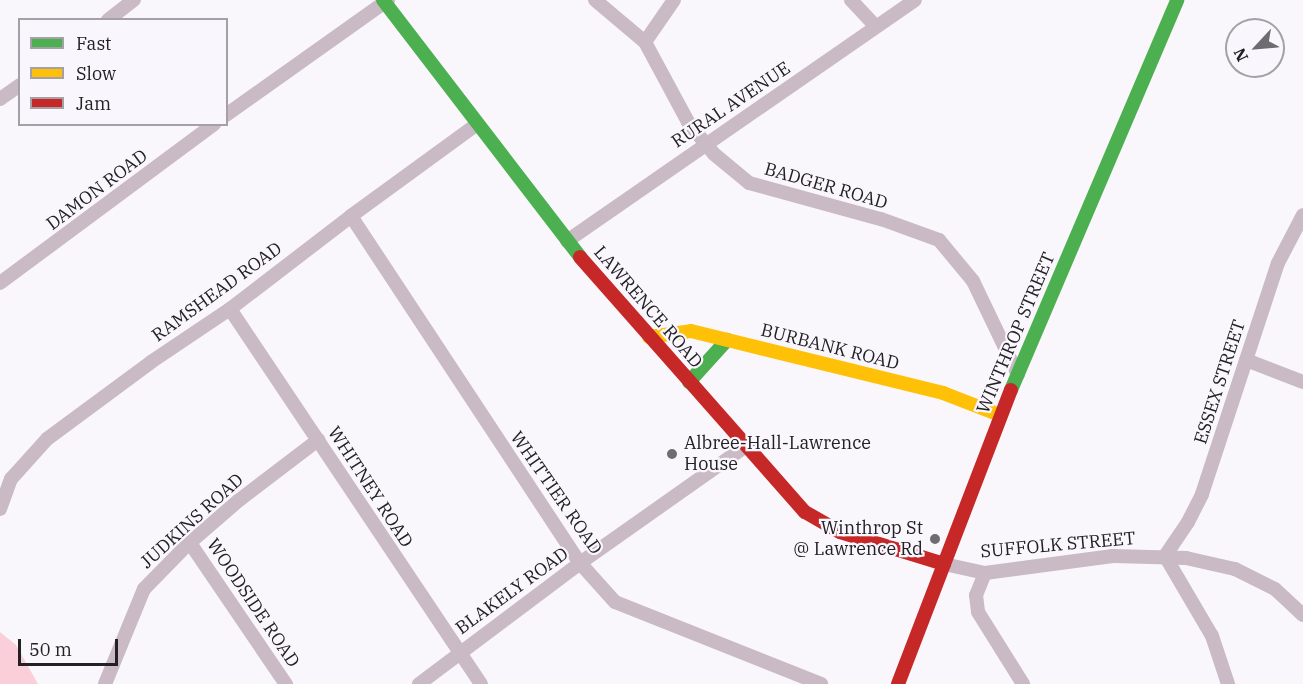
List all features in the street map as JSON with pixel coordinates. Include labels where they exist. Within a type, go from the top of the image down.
[{"type":"street","points":[[111,18],[134,0]]},
{"type":"street","name":"BADGER ROAD","points":[[595,0],[645,42],[688,122],[705,143],[749,183],[881,219],[939,240],[973,281],[1018,375]]},
{"type":"street","points":[[645,42],[674,0]]},
{"type":"street","points":[[851,0],[875,26]]},
{"type":"street","name":"RURAL AVENUE","points":[[567,241],[705,143],[915,0]]},
{"type":"street","name":"WINTHROP STREET","points":[[898,684],[1000,415],[1177,0]]},
{"type":"street","points":[[228,114],[385,1]]},
{"type":"street","name":"LAWRENCE ROAD","points":[[385,1],[567,241],[688,382],[805,512],[822,524],[840,532],[944,564]]},
{"type":"street","points":[[0,99],[18,86]]},
{"type":"street","name":"RAMSHEAD ROAD","points":[[0,509],[11,479],[47,439],[150,362],[230,309],[351,216],[477,124]]},
{"type":"street","name":"DAMON ROAD","points":[[0,283],[211,126]]},
{"type":"street","name":"ESSEX STREET","points":[[1164,556],[1188,522],[1202,494],[1278,263],[1303,214]]},
{"type":"street","name":"WHITTIER ROAD","points":[[351,216],[580,563],[615,602],[821,684]]},
{"type":"street","name":"WHITNEY ROAD","points":[[230,309],[481,684]]},
{"type":"street","name":"BURBANK ROAD","points":[[649,337],[691,331],[942,393],[1000,415]]},
{"type":"street","points":[[688,382],[727,340]]},
{"type":"street","points":[[1246,360],[1303,382]]},
{"type":"street","name":"JUDKINS ROAD","points":[[105,684],[144,588],[238,501],[318,440]]},
{"type":"street","name":"BLAKELY ROAD","points":[[419,684],[580,563],[746,446]]},
{"type":"street","points":[[0,469],[11,479]]},
{"type":"street","name":"WOODSIDE ROAD","points":[[190,543],[286,684]]},
{"type":"street","name":"SUFFOLK STREET","points":[[944,564],[985,573],[1113,556],[1164,556],[1212,562],[1235,569],[1275,589],[1303,615]]},
{"type":"street","points":[[1164,556],[1212,636],[1228,684]]},
{"type":"street","points":[[985,573],[976,595],[978,612],[1023,684]]},
{"type":"shaded area","points":[[0,632],[16,645],[38,684],[0,684]]},
{"type":"traffic: fast","points":[[383,0],[580,257]]},
{"type":"traffic: fast","points":[[1011,390],[1177,0]]},
{"type":"traffic: fast","points":[[689,382],[727,340]]},
{"type":"traffic: slow","points":[[649,337],[691,331],[943,393],[1000,415]]},
{"type":"traffic: jam","points":[[580,257],[805,512],[840,532],[944,564]]},
{"type":"traffic: jam","points":[[898,684],[1011,390]]},
{"type":"place","name":"Albree-Hall-Lawrence House","points":[[672,454]]},
{"type":"place","name":"Winthrop St @ Lawrence Rd","points":[[935,539]]}]
